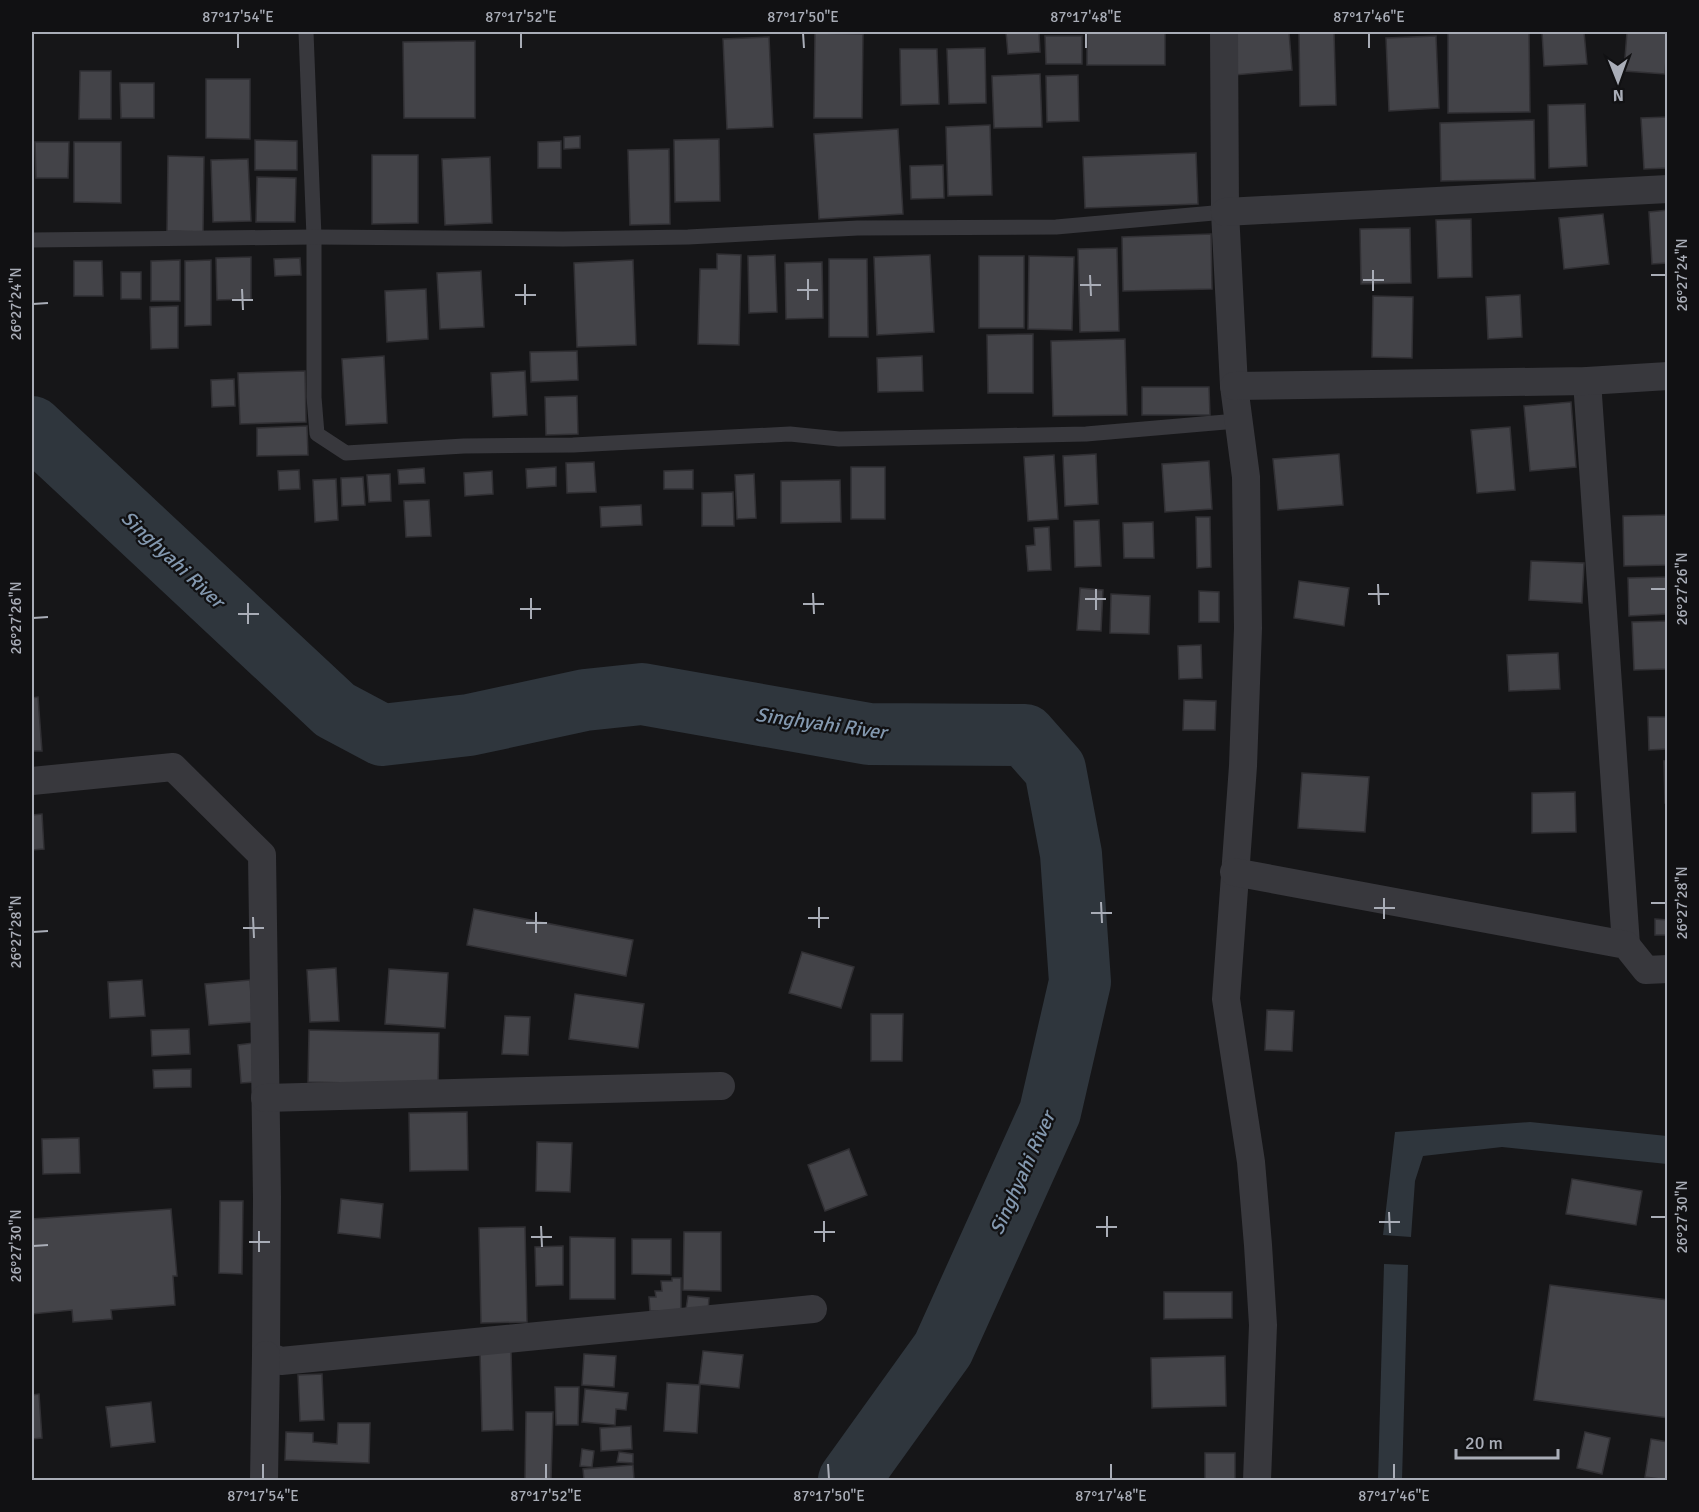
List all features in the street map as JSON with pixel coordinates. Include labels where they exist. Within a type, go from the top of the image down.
[{"type":"street","points":[[1224,32],[1225,212],[1233,386],[1246,477],[1248,651],[1243,766],[1226,999],[1251,1161],[1259,1257],[1263,1325],[1257,1480]]},
{"type":"street","points":[[1225,212],[1668,189]]},
{"type":"street","points":[[1233,386],[1587,381],[1668,376]]},
{"type":"street","points":[[1587,381],[1626,945],[1646,970],[1668,969]]},
{"type":"street","points":[[32,781],[173,766],[262,855],[266,1354],[264,1480]]},
{"type":"street","points":[[1234,872],[1626,945]]},
{"type":"street","points":[[265,1098],[721,1086]]},
{"type":"street","points":[[266,1354],[281,1361],[813,1309]]},
{"type":"lane","points":[[306,32],[314,237],[314,397],[317,434],[346,453],[790,434],[839,439],[1086,434],[1237,421]]},
{"type":"lane","points":[[32,240],[688,237],[858,228],[1056,227],[1225,212]]},
{"type":"shaded area","points":[[1530,1122],[1667,1136],[1667,1164],[1502,1147],[1423,1156],[1415,1181],[1411,1237],[1383,1235],[1395,1132]]},
{"type":"shaded area","points":[[1384,1264],[1408,1265],[1402,1480],[1378,1480]]},
{"type":"building","points":[[1006,32],[1039,32],[1040,52],[1008,54]]},
{"type":"building","points":[[1087,32],[1165,32],[1165,65],[1087,65]]},
{"type":"building","points":[[1231,32],[1289,32],[1292,70],[1234,75]]},
{"type":"building","points":[[1299,32],[1334,32],[1336,105],[1300,106]]},
{"type":"building","points":[[1448,32],[1529,32],[1530,112],[1448,113]]},
{"type":"building","points":[[1542,32],[1584,32],[1587,64],[1544,66]]},
{"type":"building","points":[[1627,32],[1668,32],[1665,74],[1624,71]]},
{"type":"building","points":[[815,33],[863,34],[862,118],[814,118]]},
{"type":"building","points":[[1045,36],[1082,36],[1082,64],[1046,64]]},
{"type":"building","points":[[1436,36],[1439,108],[1389,111],[1386,38]]},
{"type":"building","points":[[769,37],[773,127],[727,129],[723,39]]},
{"type":"building","points":[[475,41],[475,118],[404,118],[403,42]]},
{"type":"building","points":[[985,48],[986,103],[949,104],[947,49]]},
{"type":"building","points":[[900,49],[937,49],[939,104],[901,105]]},
{"type":"building","points":[[80,71],[111,71],[111,119],[79,119]]},
{"type":"building","points":[[1040,74],[1042,127],[994,128],[992,76]]},
{"type":"building","points":[[1078,75],[1079,121],[1047,122],[1046,76]]},
{"type":"building","points":[[206,79],[250,79],[250,139],[206,138]]},
{"type":"building","points":[[120,83],[154,83],[154,118],[121,118]]},
{"type":"building","points":[[1585,104],[1587,166],[1549,168],[1548,105]]},
{"type":"building","points":[[1668,117],[1668,168],[1644,169],[1641,118]]},
{"type":"building","points":[[1534,120],[1535,179],[1441,181],[1440,123]]},
{"type":"building","points":[[990,125],[992,195],[948,196],[946,127]]},
{"type":"building","points":[[898,129],[903,214],[819,219],[814,134]]},
{"type":"building","points":[[580,136],[580,148],[564,149],[564,137]]},
{"type":"building","points":[[719,139],[720,201],[675,202],[674,140]]},
{"type":"building","points":[[255,140],[297,141],[297,170],[255,170]]},
{"type":"building","points":[[561,141],[561,168],[538,168],[538,142]]},
{"type":"building","points":[[35,142],[69,142],[68,178],[36,178]]},
{"type":"building","points":[[74,142],[121,142],[121,203],[74,202]]},
{"type":"building","points":[[669,149],[670,224],[630,225],[628,150]]},
{"type":"building","points":[[1196,153],[1198,204],[1085,208],[1083,157]]},
{"type":"building","points":[[372,155],[418,155],[418,223],[372,224]]},
{"type":"building","points":[[168,156],[204,157],[203,232],[167,231]]},
{"type":"building","points":[[490,157],[492,223],[445,225],[442,159]]},
{"type":"building","points":[[248,159],[251,221],[213,222],[211,160]]},
{"type":"building","points":[[943,165],[944,198],[911,199],[910,166]]},
{"type":"building","points":[[257,177],[296,178],[295,222],[256,222]]},
{"type":"building","points":[[1668,210],[1668,263],[1652,264],[1649,212]]},
{"type":"building","points":[[1603,214],[1609,264],[1564,269],[1559,218]]},
{"type":"building","points":[[1471,219],[1472,277],[1438,278],[1436,220]]},
{"type":"building","points":[[1410,228],[1411,283],[1361,284],[1360,229]]},
{"type":"building","points":[[1211,234],[1212,289],[1123,291],[1122,237]]},
{"type":"building","points":[[1117,248],[1119,331],[1080,332],[1078,249]]},
{"type":"building","points":[[717,254],[741,255],[739,345],[698,344],[700,269],[717,269]]},
{"type":"building","points":[[775,255],[777,312],[749,313],[748,256]]},
{"type":"building","points":[[930,255],[934,332],[877,335],[874,257]]},
{"type":"building","points":[[979,256],[1024,256],[1024,328],[979,328]]},
{"type":"building","points":[[1029,256],[1074,257],[1072,330],[1028,329]]},
{"type":"building","points":[[251,257],[251,299],[217,300],[216,258]]},
{"type":"building","points":[[300,258],[301,275],[275,276],[274,259]]},
{"type":"building","points":[[829,259],[867,259],[868,337],[829,337]]},
{"type":"building","points":[[180,260],[180,301],[151,301],[151,261]]},
{"type":"building","points":[[211,260],[211,325],[185,326],[185,261]]},
{"type":"building","points":[[633,260],[636,345],[577,347],[574,263]]},
{"type":"building","points":[[74,261],[102,261],[103,296],[74,296]]},
{"type":"building","points":[[822,262],[823,318],[786,319],[785,263]]},
{"type":"building","points":[[481,271],[484,327],[440,329],[437,273]]},
{"type":"building","points":[[121,272],[141,272],[141,299],[121,299]]},
{"type":"building","points":[[426,289],[428,339],[387,342],[385,291]]},
{"type":"building","points":[[1520,295],[1522,337],[1488,339],[1486,297]]},
{"type":"building","points":[[1373,296],[1413,297],[1412,358],[1372,357]]},
{"type":"building","points":[[178,306],[178,348],[151,349],[150,307]]},
{"type":"building","points":[[1033,334],[1033,393],[988,393],[987,335]]},
{"type":"building","points":[[1125,339],[1127,415],[1053,416],[1051,341]]},
{"type":"building","points":[[577,351],[578,380],[531,382],[530,352]]},
{"type":"building","points":[[384,356],[387,423],[346,425],[342,359]]},
{"type":"building","points":[[922,356],[923,391],[878,392],[877,358]]},
{"type":"building","points":[[305,371],[306,422],[240,424],[238,373]]},
{"type":"building","points":[[525,371],[527,415],[493,417],[491,373]]},
{"type":"building","points":[[234,379],[235,406],[212,407],[211,380]]},
{"type":"building","points":[[1142,387],[1209,387],[1210,415],[1142,415]]},
{"type":"building","points":[[577,396],[578,434],[546,435],[545,397]]},
{"type":"building","points":[[1571,402],[1576,467],[1530,471],[1524,406]]},
{"type":"building","points":[[307,426],[308,455],[257,456],[257,428]]},
{"type":"building","points":[[1510,427],[1515,490],[1477,493],[1471,430]]},
{"type":"building","points":[[1096,454],[1098,504],[1065,506],[1063,456]]},
{"type":"building","points":[[1339,454],[1343,505],[1278,510],[1273,459]]},
{"type":"building","points":[[1054,455],[1058,519],[1028,521],[1024,457]]},
{"type":"building","points":[[1209,461],[1212,509],[1165,512],[1162,464]]},
{"type":"building","points":[[594,462],[596,492],[567,493],[566,463]]},
{"type":"building","points":[[556,467],[556,486],[527,488],[526,469]]},
{"type":"building","points":[[851,467],[885,467],[885,519],[851,519]]},
{"type":"building","points":[[424,468],[425,483],[399,484],[398,470]]},
{"type":"building","points":[[299,470],[300,489],[279,490],[278,471]]},
{"type":"building","points":[[693,470],[693,489],[664,489],[664,471]]},
{"type":"building","points":[[492,471],[493,494],[465,496],[464,473]]},
{"type":"building","points":[[390,474],[391,501],[369,502],[367,475]]},
{"type":"building","points":[[754,474],[756,518],[737,519],[735,475]]},
{"type":"building","points":[[363,477],[365,505],[342,506],[341,478]]},
{"type":"building","points":[[336,479],[338,520],[315,522],[313,480]]},
{"type":"building","points":[[840,480],[841,522],[781,523],[781,481]]},
{"type":"building","points":[[733,492],[734,526],[702,526],[702,493]]},
{"type":"building","points":[[429,500],[431,536],[406,537],[404,501]]},
{"type":"building","points":[[641,505],[642,525],[601,527],[600,507]]},
{"type":"building","points":[[1668,515],[1668,565],[1624,566],[1623,516]]},
{"type":"building","points":[[1196,517],[1210,517],[1211,567],[1197,568]]},
{"type":"building","points":[[1099,520],[1101,566],[1075,567],[1074,521]]},
{"type":"building","points":[[1153,522],[1154,558],[1124,558],[1123,523]]},
{"type":"building","points":[[1049,527],[1051,570],[1028,571],[1026,546],[1035,545],[1034,528]]},
{"type":"building","points":[[1531,561],[1584,563],[1582,603],[1529,600]]},
{"type":"building","points":[[1668,577],[1668,614],[1629,616],[1628,578]]},
{"type":"building","points":[[1299,581],[1349,588],[1344,626],[1294,618]]},
{"type":"building","points":[[1080,588],[1103,590],[1101,631],[1077,630]]},
{"type":"building","points":[[1199,591],[1219,592],[1219,622],[1199,622]]},
{"type":"building","points":[[1111,594],[1150,596],[1149,634],[1110,633]]},
{"type":"building","points":[[1668,621],[1668,669],[1634,670],[1632,622]]},
{"type":"building","points":[[1201,645],[1202,678],[1179,679],[1178,646]]},
{"type":"building","points":[[1558,653],[1560,689],[1509,691],[1507,655]]},
{"type":"building","points":[[38,697],[42,751],[32,751],[32,698]]},
{"type":"building","points":[[1184,700],[1216,701],[1215,730],[1183,730]]},
{"type":"building","points":[[1648,717],[1668,717],[1668,749],[1649,750]]},
{"type":"building","points":[[1664,761],[1668,761],[1668,803],[1665,803]]},
{"type":"building","points":[[1302,773],[1369,777],[1365,832],[1298,828]]},
{"type":"building","points":[[1575,792],[1576,832],[1532,833],[1532,793]]},
{"type":"building","points":[[42,814],[44,849],[32,850],[32,815]]},
{"type":"building","points":[[474,909],[633,940],[626,976],[467,945]]},
{"type":"building","points":[[1655,919],[1668,920],[1668,935],[1655,935]]},
{"type":"building","points":[[802,952],[854,967],[841,1008],[789,993]]},
{"type":"building","points":[[336,968],[339,1021],[310,1022],[307,970]]},
{"type":"building","points":[[389,969],[448,973],[445,1028],[385,1024]]},
{"type":"building","points":[[142,980],[145,1016],[110,1018],[108,982]]},
{"type":"building","points":[[250,980],[253,1022],[209,1025],[205,984]]},
{"type":"building","points":[[575,994],[644,1004],[638,1048],[569,1039]]},
{"type":"building","points":[[1267,1010],[1294,1011],[1292,1051],[1265,1050]]},
{"type":"building","points":[[871,1014],[903,1014],[902,1061],[871,1061]]},
{"type":"building","points":[[505,1016],[530,1017],[528,1055],[502,1054]]},
{"type":"building","points":[[189,1029],[190,1054],[152,1056],[151,1030]]},
{"type":"building","points":[[309,1030],[439,1033],[438,1085],[308,1082]]},
{"type":"building","points":[[253,1043],[256,1082],[241,1083],[238,1045]]},
{"type":"building","points":[[191,1069],[191,1087],[154,1088],[153,1070]]},
{"type":"building","points":[[467,1112],[468,1170],[410,1171],[409,1113]]},
{"type":"building","points":[[79,1138],[80,1173],[43,1174],[42,1139]]},
{"type":"building","points":[[537,1142],[572,1143],[570,1192],[536,1191]]},
{"type":"building","points":[[849,1149],[867,1195],[825,1211],[808,1165]]},
{"type":"building","points":[[1572,1179],[1642,1191],[1636,1225],[1566,1214]]},
{"type":"building","points":[[341,1199],[383,1204],[380,1238],[338,1233]]},
{"type":"building","points":[[220,1201],[243,1201],[242,1274],[219,1273]]},
{"type":"building","points":[[171,1209],[177,1276],[173,1276],[175,1305],[111,1310],[112,1319],[73,1322],[72,1310],[32,1314],[32,1219]]},
{"type":"building","points":[[525,1227],[527,1322],[481,1323],[479,1228]]},
{"type":"building","points":[[684,1232],[721,1232],[721,1291],[683,1290]]},
{"type":"building","points":[[570,1237],[615,1238],[615,1299],[570,1299]]},
{"type":"building","points":[[632,1239],[671,1239],[671,1275],[632,1274]]},
{"type":"building","points":[[563,1246],[563,1285],[536,1286],[535,1247]]},
{"type":"building","points":[[672,1278],[681,1278],[681,1311],[650,1311],[649,1297],[656,1297],[655,1291],[662,1291],[661,1281],[672,1281]]},
{"type":"building","points":[[1550,1285],[1668,1300],[1668,1418],[1534,1400]]},
{"type":"building","points":[[1164,1292],[1232,1292],[1232,1318],[1164,1319]]},
{"type":"building","points":[[688,1296],[709,1298],[708,1312],[686,1309]]},
{"type":"building","points":[[480,1351],[511,1351],[513,1430],[482,1431]]},
{"type":"building","points":[[703,1351],[743,1355],[739,1388],[699,1384]]},
{"type":"building","points":[[584,1354],[616,1356],[614,1387],[582,1385]]},
{"type":"building","points":[[1225,1356],[1226,1406],[1152,1408],[1151,1358]]},
{"type":"building","points":[[322,1374],[324,1420],[300,1421],[298,1375]]},
{"type":"building","points":[[667,1383],[700,1385],[697,1433],[664,1431]]},
{"type":"building","points":[[555,1387],[579,1387],[578,1425],[556,1425]]},
{"type":"building","points":[[585,1389],[628,1393],[626,1410],[616,1409],[615,1425],[582,1422]]},
{"type":"building","points":[[39,1394],[42,1438],[32,1439],[32,1395]]},
{"type":"building","points":[[151,1402],[155,1442],[111,1447],[106,1407]]},
{"type":"building","points":[[526,1412],[553,1412],[551,1480],[525,1480]]},
{"type":"building","points":[[338,1423],[370,1423],[369,1463],[285,1460],[286,1432],[313,1433],[313,1442],[337,1444]]},
{"type":"building","points":[[631,1426],[632,1449],[601,1451],[600,1428]]},
{"type":"building","points":[[1585,1432],[1610,1438],[1602,1474],[1577,1468]]},
{"type":"building","points":[[1651,1439],[1668,1442],[1668,1480],[1645,1477]]},
{"type":"building","points":[[582,1449],[594,1451],[592,1467],[580,1466]]},
{"type":"building","points":[[619,1452],[633,1454],[633,1463],[617,1462]]},
{"type":"building","points":[[1205,1453],[1235,1453],[1235,1480],[1205,1480]]},
{"type":"building","points":[[633,1465],[634,1480],[584,1480],[583,1469]]},
{"type":"waterway","name":"Singhyahi River","points":[[32,427],[335,710],[382,735],[469,725],[585,700],[642,694],[869,734],[1025,735],[1055,769],[1071,854],[1080,982],[1050,1112],[943,1349],[849,1480]]}]
